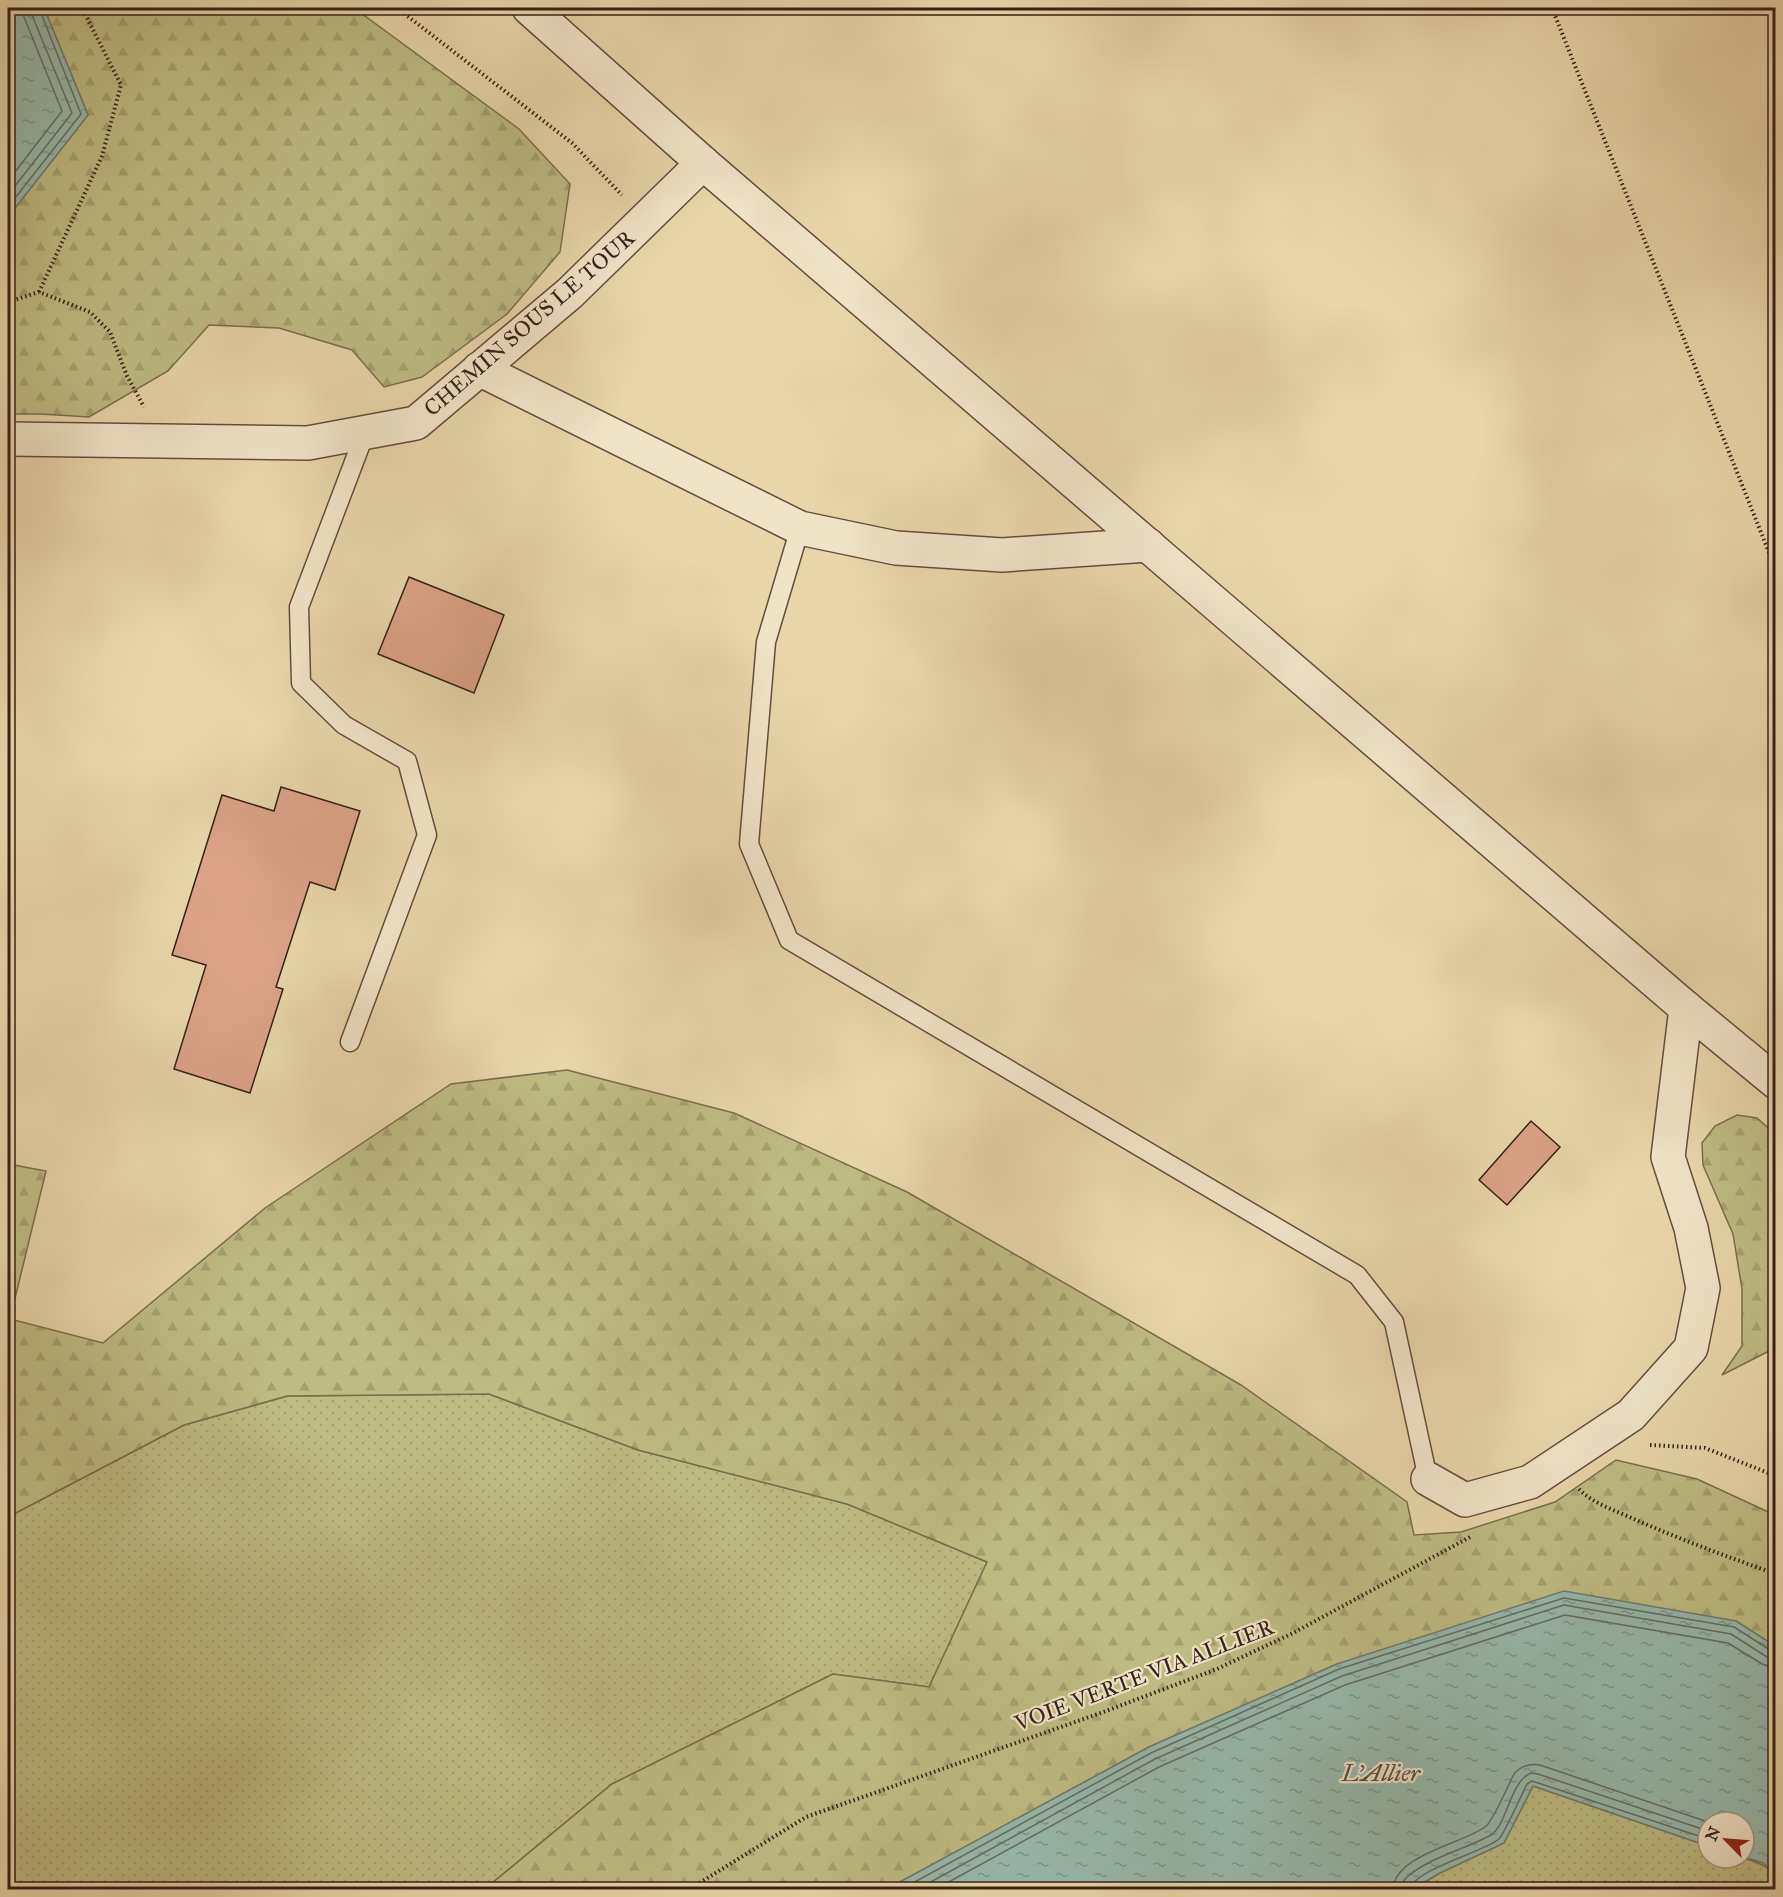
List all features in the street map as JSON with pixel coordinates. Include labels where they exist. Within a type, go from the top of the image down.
[{"type":"street","points":[[529,8],[703,164],[1686,1008],[1776,1082]]},
{"type":"street","name":"CHEMIN SOUS LE TOUR","points":[[8,439],[308,443],[416,423],[570,293],[703,164]]},
{"type":"street","points":[[479,369],[800,528],[896,549],[1002,555],[1148,545]]},
{"type":"street","points":[[1428,1479],[1465,1500],[1530,1482],[1630,1416],[1691,1348],[1703,1288],[1691,1228],[1668,1157],[1686,1008]]},
{"type":"lane","points":[[350,1042],[427,835],[407,761],[344,725],[301,683],[299,607],[365,433]]},
{"type":"lane","points":[[800,528],[766,642],[749,844],[789,940],[1357,1275],[1394,1322],[1428,1479]]},
{"type":"path","points":[[39,292],[102,156],[121,85],[81,8]]},
{"type":"path","points":[[397,8],[572,143],[645,220]]},
{"type":"path","points":[[1552,8],[1776,570]]},
{"type":"path","points":[[8,302],[39,292],[90,312],[110,332],[127,376],[163,441]]},
{"type":"path","points":[[1641,1445],[1706,1448],[1776,1476]]},
{"type":"path","points":[[1573,1482],[1584,1494],[1606,1507],[1686,1541],[1776,1574]]},
{"type":"path","name":"VOIE VERTE VIA ALLIER","points":[[688,1890],[806,1817],[1106,1711],[1217,1669],[1293,1633],[1482,1530]]},
{"type":"green space","points":[[44,8],[354,8],[519,129],[570,184],[560,252],[507,314],[422,377],[384,387],[352,350],[279,328],[209,325],[168,371],[89,417],[8,414],[8,217],[88,115]]},
{"type":"green space","points":[[567,1070],[734,1113],[907,1192],[1241,1385],[1407,1502],[1414,1535],[1461,1532],[1555,1502],[1616,1460],[1697,1479],[1775,1515],[1775,1646],[1736,1621],[1337,1664],[1149,1747],[887,1889],[485,1889],[612,1784],[833,1674],[929,1687],[987,1562],[847,1504],[638,1450],[489,1394],[287,1396],[184,1425],[8,1517],[8,1164],[46,1171],[10,1319],[103,1343],[265,1208],[451,1084]]},
{"type":"green space","points":[[1737,1115],[1757,1118],[1775,1134],[1775,1348],[1722,1375],[1742,1346],[1742,1289],[1733,1234],[1703,1165],[1702,1143],[1715,1126]]},
{"type":"green space","points":[[489,1394],[638,1450],[847,1504],[987,1562],[929,1687],[833,1674],[612,1784],[485,1889],[8,1890],[8,1517],[184,1425],[288,1396]]},
{"type":"green space","points":[[1533,1786],[1696,1842],[1696,1870],[1756,1870],[1756,1862],[1759,1863],[1776,1874],[1775,1890],[1412,1890],[1440,1873],[1504,1843]]},
{"type":"water","points":[[8,8],[44,8],[88,115],[8,217]]},
{"type":"water","name":"L'Allier","points":[[1564,1591],[1736,1621],[1775,1646],[1775,1874],[1763,1863],[1756,1861],[1756,1810],[1696,1810],[1696,1842],[1533,1786],[1504,1843],[1412,1889],[887,1889],[1149,1747],[1337,1664]]},
{"type":"building","points":[[409,577],[504,615],[474,693],[378,654]]},
{"type":"building","points":[[281,787],[360,811],[335,890],[310,882],[276,987],[283,989],[250,1093],[174,1069],[206,965],[172,955],[222,795],[274,811]]},
{"type":"building","points":[[1531,1121],[1560,1147],[1507,1205],[1479,1180]]}]
